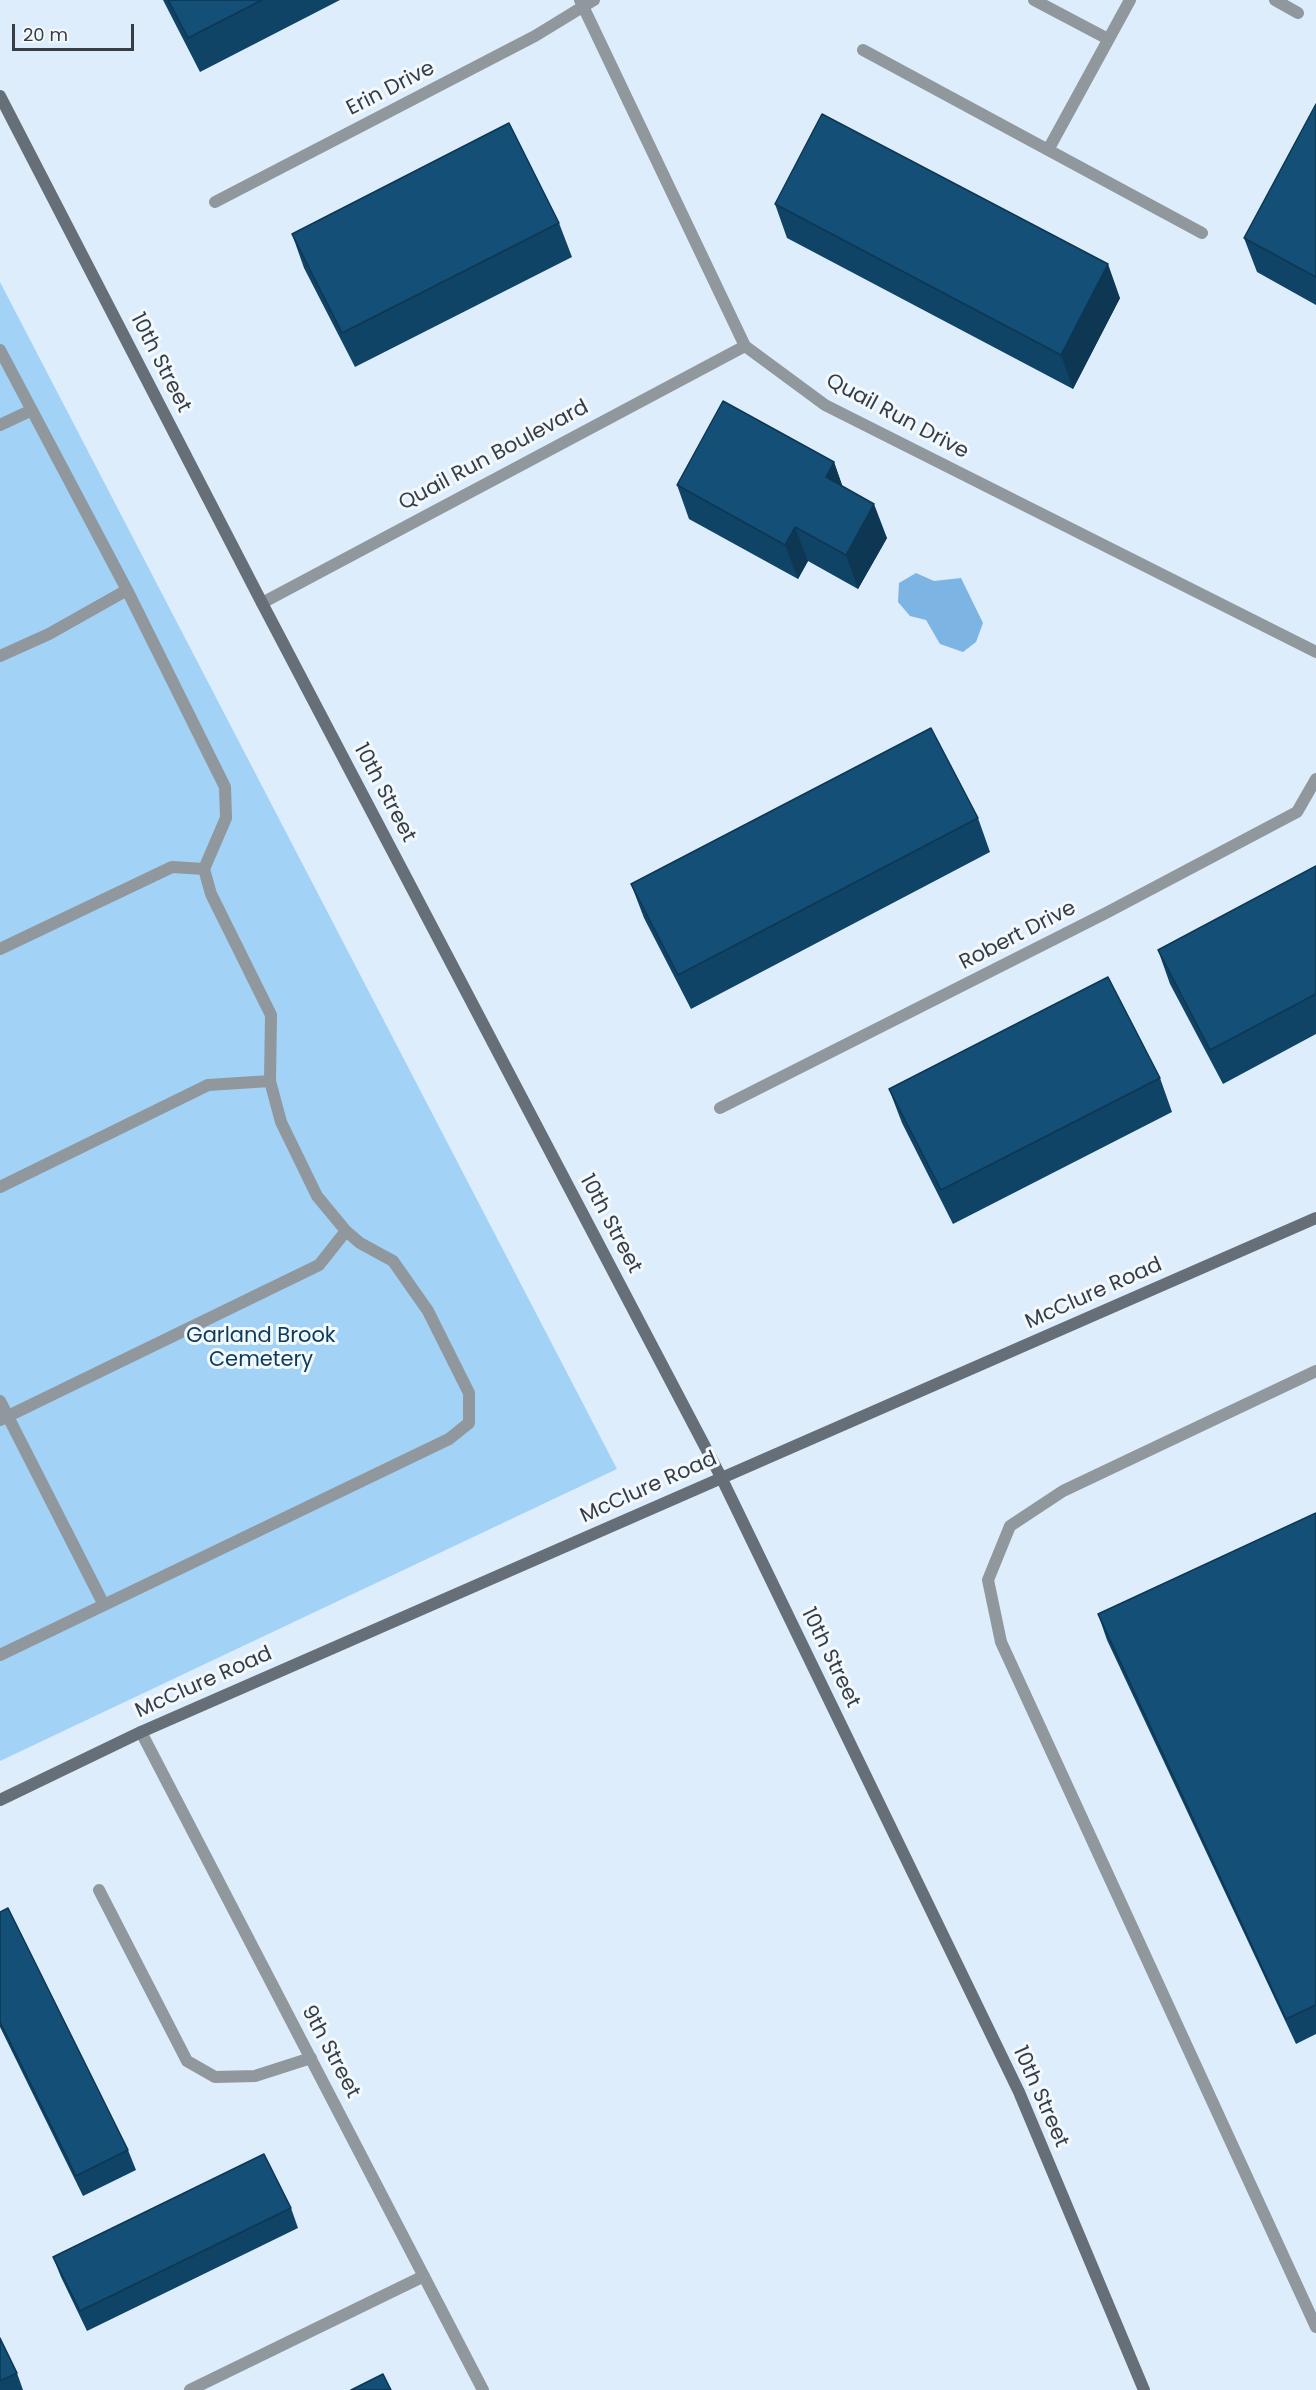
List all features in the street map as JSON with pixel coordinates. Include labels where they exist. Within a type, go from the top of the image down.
[{"type":"main road","name":"10th Street","points":[[0,96],[262,603],[721,1477],[1018,2092],[1144,2390]]},
{"type":"main road","name":"McClure Road","points":[[0,1800],[141,1732],[1316,1218]]},
{"type":"street","points":[[1034,0],[1108,39]]},
{"type":"street","points":[[1048,150],[1130,0]]},
{"type":"street","points":[[1275,0],[1298,13]]},
{"type":"street","name":"Erin Drive","points":[[215,202],[535,36],[586,2]]},
{"type":"street","name":"Quail Run Drive","points":[[586,2],[745,346],[825,405],[1316,652]]},
{"type":"street","points":[[863,50],[1202,233]]},
{"type":"street","name":"Quail Run Boulevard","points":[[262,603],[745,346]]},
{"type":"street","points":[[0,350],[127,590],[225,787],[226,818],[204,869],[211,894],[271,1015],[270,1081],[281,1122],[317,1196],[346,1231],[360,1243],[393,1261],[428,1311],[469,1393],[469,1423],[449,1439],[0,1655]]},
{"type":"street","points":[[0,425],[32,410]]},
{"type":"street","points":[[0,656],[49,634],[127,590]]},
{"type":"street","name":"Robert Drive","points":[[720,1108],[1106,913],[1297,812],[1316,779]]},
{"type":"street","points":[[0,949],[172,867],[204,869]]},
{"type":"street","points":[[0,1187],[208,1085],[270,1081]]},
{"type":"street","points":[[4,1418],[319,1266],[346,1231]]},
{"type":"street","points":[[1316,1371],[1063,1491],[1010,1526],[988,1580],[1001,1642],[1316,2327]]},
{"type":"street","points":[[0,1401],[4,1418],[104,1605]]},
{"type":"street","name":"9th Street","points":[[141,1732],[483,2390]]},
{"type":"street","points":[[99,1890],[187,2061],[215,2077],[255,2076],[311,2058]]},
{"type":"street","points":[[190,2390],[424,2276]]},
{"type":"green space","name":"Garland Brook Cemetery","points":[[0,282],[617,1469],[0,1761]]},
{"type":"shaded area","points":[[916,573],[934,581],[961,578],[983,623],[976,642],[963,652],[940,644],[926,620],[910,616],[898,602],[899,583]]},
{"type":"building","points":[[168,0],[262,0],[188,38]]},
{"type":"building","points":[[1316,104],[1316,277],[1244,238]]},
{"type":"building","points":[[822,114],[1108,264],[1061,355],[775,204]]},
{"type":"building","points":[[509,123],[559,223],[342,333],[292,234]]},
{"type":"building","points":[[723,401],[834,462],[826,477],[874,504],[846,555],[795,527],[785,545],[677,485]]},
{"type":"building","points":[[931,728],[978,818],[678,975],[631,884]]},
{"type":"building","points":[[1316,866],[1316,994],[1210,1050],[1158,950]]},
{"type":"building","points":[[1108,977],[1160,1078],[941,1190],[889,1089]]},
{"type":"building","points":[[1316,1513],[1316,2005],[1286,2019],[1098,1614]]},
{"type":"building","points":[[8,1908],[128,2150],[76,2176],[0,2022],[0,1912]]},
{"type":"building","points":[[264,2154],[291,2208],[80,2311],[53,2257]]},
{"type":"building","points":[[0,2338],[17,2373],[0,2381]]},
{"type":"building","points":[[383,2374],[391,2390],[351,2390]]}]
